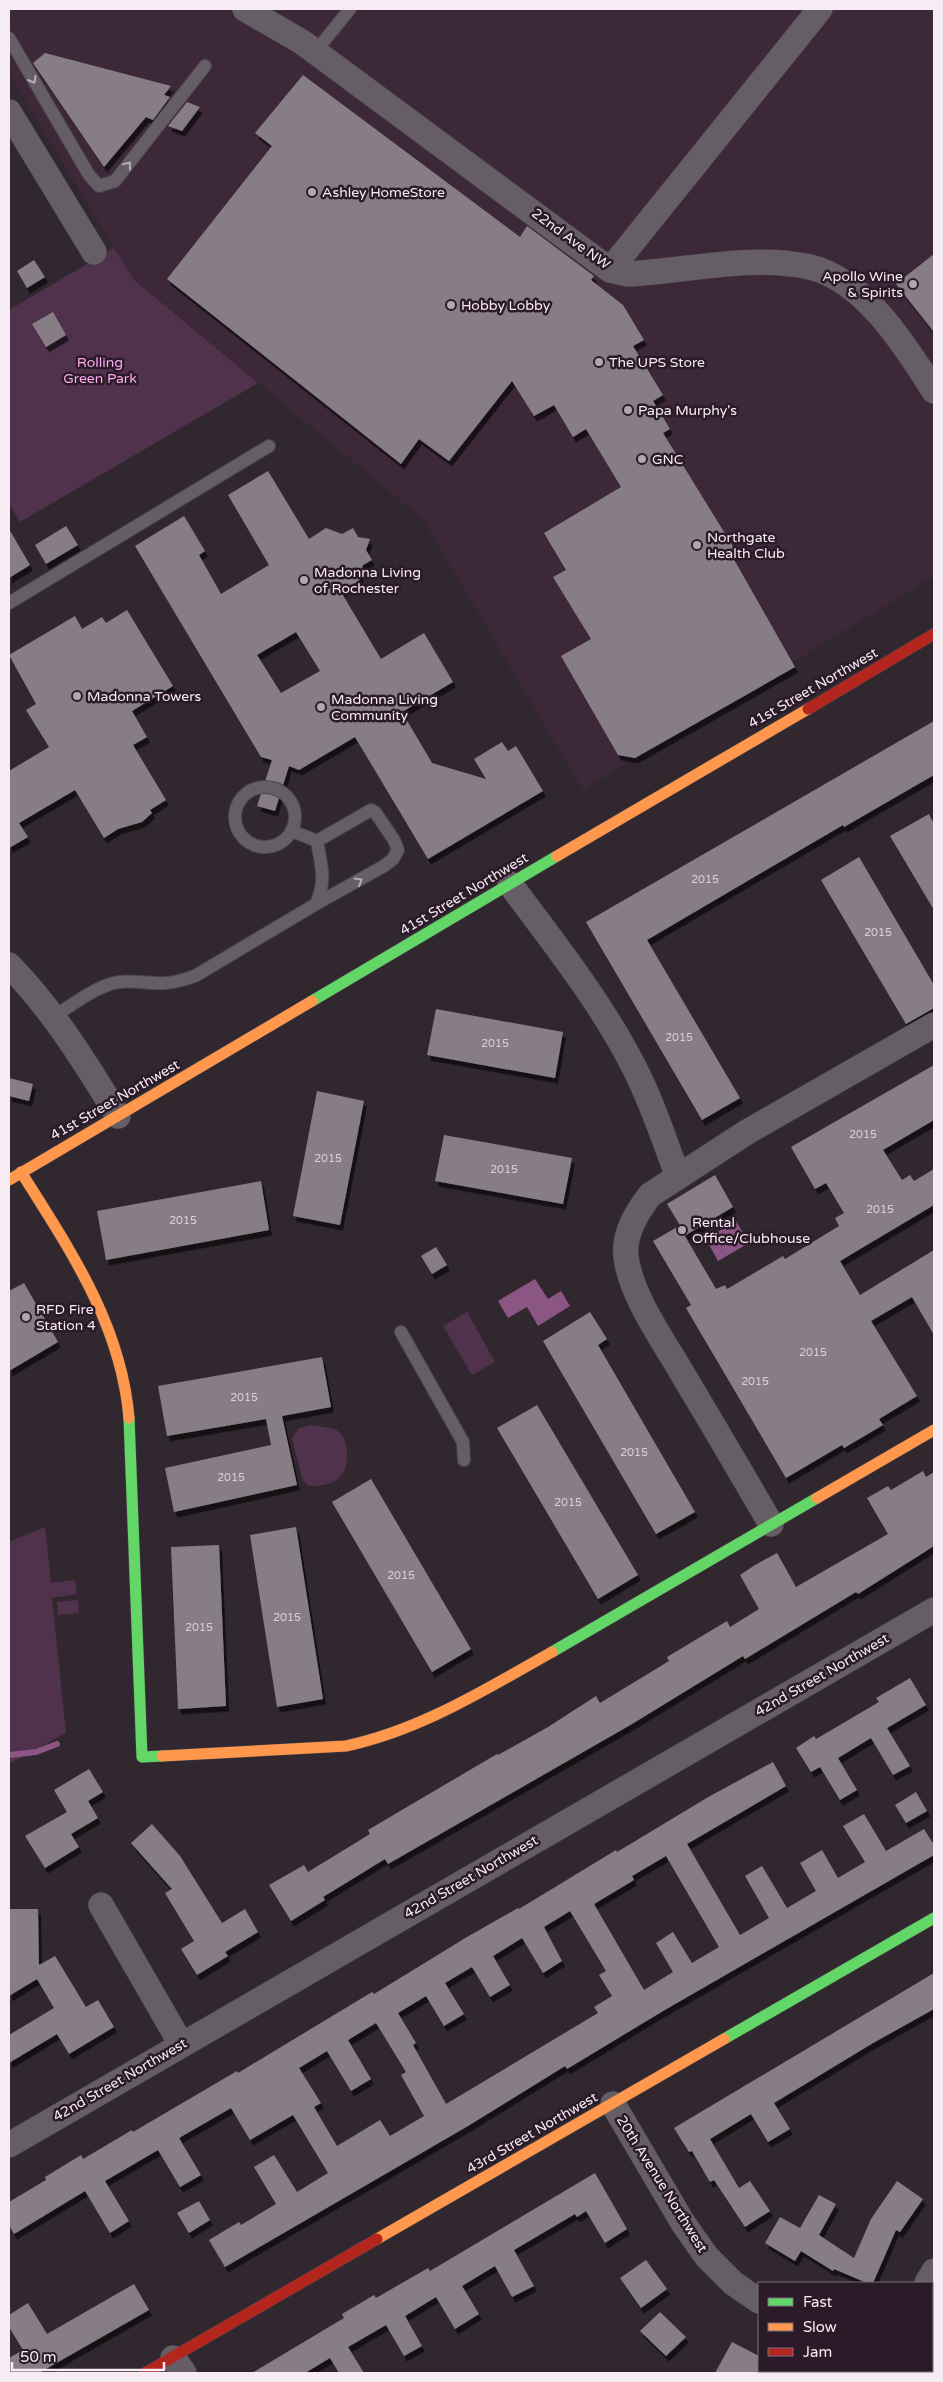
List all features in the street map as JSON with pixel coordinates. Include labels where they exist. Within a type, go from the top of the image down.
[{"type":"street","name":"22nd Ave NW","points":[[245,9],[286,32],[315,52],[610,270],[628,274],[740,264],[788,264],[812,268],[828,274],[870,304],[907,349],[934,390]]},
{"type":"street","points":[[610,270],[820,9]]},
{"type":"street","points":[[12,127],[94,252]]},
{"type":"street","name":"41st Street Northwest","points":[[9,1180],[934,634]]},
{"type":"street","points":[[510,884],[591,997],[629,1058],[654,1112],[678,1177]]},
{"type":"street","points":[[9,965],[31,987],[54,1016],[118,1116]]},
{"type":"street","points":[[772,1524],[643,1304],[626,1258],[626,1246],[630,1230],[642,1204],[650,1195],[747,1132],[934,1025]]},
{"type":"street","points":[[21,1172],[97,1301],[119,1357],[128,1402],[132,1451],[142,1757],[346,1746],[370,1743],[396,1734],[460,1702],[573,1640],[934,1430]]},
{"type":"street","name":"42nd Street Northwest","points":[[9,2145],[934,1610]]},
{"type":"street","points":[[101,1905],[182,2044]]},
{"type":"street","name":"43rd Street Northwest","points":[[145,2373],[178,2365],[613,2104],[934,1918]]},
{"type":"street","name":"20th Avenue Northwest","points":[[613,2104],[683,2223],[707,2257],[733,2283],[758,2300]]},
{"type":"street","points":[[928,2282],[934,2271]]},
{"type":"lane","points":[[315,52],[350,9]]},
{"type":"lane","points":[[9,38],[89,175],[99,186],[115,181],[205,66]]},
{"type":"lane","points":[[9,601],[269,446]]},
{"type":"lane","points":[[255,788],[274,788],[289,799],[294,808],[295,823],[292,831],[286,839],[277,845],[267,847],[249,843],[237,828],[235,821],[237,805],[242,798],[255,788]]},
{"type":"lane","points":[[54,1016],[100,989],[116,982],[129,981],[164,984],[195,976],[384,866],[393,859],[398,850],[394,840],[375,812],[371,810],[317,841]]},
{"type":"lane","points":[[292,831],[317,841]]},
{"type":"lane","points":[[316,904],[322,889],[323,876],[317,841]]},
{"type":"lane","points":[[401,1332],[463,1442],[464,1460]]},
{"type":"shaded area","points":[[9,9],[934,9],[934,576],[583,790],[423,519],[134,280],[9,74]]},
{"type":"shaded area","points":[[736,1221],[749,1243],[718,1261],[706,1239]]},
{"type":"shaded area","points":[[535,1279],[548,1299],[561,1291],[570,1306],[538,1326],[527,1307],[508,1318],[498,1301]]},
{"type":"green space","name":"Rolling Green Park","points":[[114,248],[134,280],[258,383],[20,522],[9,503],[9,310]]},
{"type":"green space","points":[[467,1312],[495,1362],[472,1375],[443,1326]]},
{"type":"green space","points":[[310,1425],[334,1429],[339,1432],[346,1444],[346,1467],[339,1478],[329,1484],[309,1486],[303,1481],[292,1439],[298,1429]]},
{"type":"green space","points":[[45,1527],[51,1583],[75,1580],[77,1594],[52,1598],[66,1733],[9,1764],[9,1542]]},
{"type":"green space","points":[[78,1600],[79,1613],[58,1615],[57,1602]]},
{"type":"building","points":[[45,53],[171,86],[164,95],[170,97],[153,120],[146,117],[104,167],[33,63]]},
{"type":"building","points":[[303,75],[520,237],[527,226],[594,276],[591,280],[623,305],[644,340],[633,346],[663,395],[653,401],[670,429],[663,433],[737,553],[732,556],[795,667],[635,758],[618,755],[561,656],[591,639],[553,577],[566,570],[544,533],[621,487],[586,429],[573,437],[554,405],[534,416],[512,381],[449,461],[419,439],[401,464],[167,279],[272,146],[255,133]]},
{"type":"building","points":[[187,102],[200,107],[182,131],[168,126]]},
{"type":"building","points":[[934,254],[934,332],[896,284]]},
{"type":"building","points":[[34,260],[45,277],[27,288],[17,271]]},
{"type":"building","points":[[53,312],[66,335],[46,347],[32,324]]},
{"type":"building","name":"Madonna Living Community","points":[[268,471],[309,539],[326,528],[342,534],[353,528],[358,537],[370,539],[366,550],[372,560],[363,565],[359,581],[341,592],[381,659],[424,633],[453,682],[402,712],[432,763],[486,779],[474,759],[502,742],[508,751],[516,746],[543,791],[428,859],[355,737],[299,770],[289,766],[275,811],[257,806],[272,760],[261,757],[135,546],[184,516],[205,551],[199,555],[221,594],[269,565],[228,495]],"holes":[[[296,632],[320,671],[281,693],[257,655]]]},
{"type":"building","points":[[66,526],[78,545],[46,564],[35,545]]},
{"type":"building","points":[[9,529],[30,565],[9,578]]},
{"type":"building","points":[[127,610],[173,686],[132,711],[147,737],[133,745],[166,800],[150,810],[152,813],[142,822],[118,829],[104,838],[75,790],[19,823],[28,837],[9,848],[9,771],[49,747],[26,710],[36,704],[9,655],[75,616],[82,629],[102,617],[106,623]]},
{"type":"building","points":[[934,721],[934,775],[844,827],[843,825],[647,940],[740,1098],[702,1120],[586,922]]},
{"type":"building","points":[[929,814],[934,824],[934,910],[890,836]]},
{"type":"building","points":[[859,857],[934,985],[934,1008],[906,1024],[821,880]]},
{"type":"building","points":[[436,1009],[563,1032],[555,1078],[427,1055]]},
{"type":"building","points":[[934,1065],[934,1120],[883,1150],[902,1180],[910,1175],[914,1181],[934,1169],[934,1205],[840,1261],[860,1295],[934,1250],[934,1335],[912,1297],[871,1321],[917,1396],[879,1419],[883,1425],[844,1448],[842,1445],[786,1478],[686,1308],[691,1305],[653,1241],[679,1226],[716,1289],[725,1285],[727,1289],[783,1256],[785,1259],[839,1226],[835,1218],[844,1213],[826,1183],[815,1189],[791,1147]]},
{"type":"building","points":[[9,1078],[33,1084],[29,1101],[9,1096]]},
{"type":"building","points":[[317,1091],[364,1101],[340,1225],[293,1216]]},
{"type":"building","points":[[444,1135],[572,1158],[563,1204],[435,1181]]},
{"type":"building","points":[[715,1175],[733,1207],[686,1235],[667,1204]]},
{"type":"building","points":[[261,1181],[269,1230],[106,1260],[97,1211]]},
{"type":"building","points":[[436,1247],[447,1265],[432,1274],[421,1256]]},
{"type":"building","name":"RFD Fire Station 4","points":[[24,1283],[58,1342],[9,1371],[9,1291]]},
{"type":"building","points":[[590,1312],[607,1339],[598,1345],[695,1512],[656,1534],[543,1341]]},
{"type":"building","points":[[322,1357],[331,1407],[282,1416],[297,1485],[174,1512],[165,1468],[271,1445],[266,1419],[167,1436],[158,1386]]},
{"type":"building","points":[[537,1405],[638,1575],[598,1599],[497,1428]]},
{"type":"building","points":[[923,1471],[926,1477],[934,1472],[934,1546],[858,1594],[856,1592],[745,1659],[743,1656],[632,1724],[388,1864],[385,1859],[323,1897],[325,1900],[291,1921],[269,1885],[304,1865],[308,1872],[370,1834],[368,1830],[497,1754],[548,1727],[596,1696],[600,1703],[669,1661],[667,1657],[727,1621],[730,1627],[759,1609],[740,1575],[755,1565],[777,1553],[796,1587],[888,1534],[867,1498],[888,1486],[891,1490]]},
{"type":"building","points":[[371,1479],[471,1649],[432,1672],[332,1502]]},
{"type":"building","points":[[296,1527],[323,1699],[277,1707],[250,1535]]},
{"type":"building","points":[[219,1545],[226,1706],[178,1709],[171,1547]]},
{"type":"building","points":[[910,1678],[926,1705],[887,1728],[910,1766],[893,1775],[871,1738],[838,1758],[857,1790],[840,1800],[820,1767],[811,1772],[796,1748],[814,1736],[816,1739],[879,1702],[876,1698]]},
{"type":"building","points":[[773,1762],[786,1786],[687,1844],[740,1935],[769,1918],[745,1876],[762,1866],[787,1908],[816,1891],[800,1863],[822,1850],[838,1878],[865,1862],[843,1826],[864,1814],[886,1851],[924,1829],[934,1845],[934,1855],[663,2011],[567,2069],[565,2066],[468,2126],[225,2267],[209,2240],[239,2222],[241,2225],[276,2204],[254,2167],[274,2155],[297,2192],[328,2173],[293,2115],[250,2140],[231,2108],[179,2138],[201,2175],[180,2187],[158,2150],[105,2181],[129,2221],[110,2233],[85,2191],[14,2234],[9,2225],[9,2202],[46,2180],[45,2177],[81,2155],[83,2159],[237,2071],[238,2073],[372,1992],[374,1994],[467,1937],[519,1909],[710,1796]],"holes":[[[666,1856],[719,1947],[692,1963],[673,1932],[656,1943],[673,1972],[644,1990],[594,1904],[634,1880],[632,1876]],[[570,1911],[606,1971],[599,1975],[612,1996],[594,2007],[598,2013],[446,2104],[413,2045],[416,2043],[398,2013],[426,1996],[444,2026],[464,2014],[445,1983],[472,1967],[490,1997],[510,1985],[493,1956],[522,1938],[543,1973],[562,1961],[544,1927]],[[376,2023],[406,2072],[401,2075],[424,2116],[390,2136],[380,2120],[337,2146],[314,2107],[321,2103],[299,2068],[327,2051],[351,2091],[371,2079],[348,2040]]]},
{"type":"building","points":[[89,1769],[103,1792],[88,1801],[98,1818],[71,1834],[79,1847],[45,1868],[25,1836],[67,1812],[54,1790]]},
{"type":"building","points":[[916,1792],[927,1811],[906,1823],[895,1805]]},
{"type":"building","points":[[152,1824],[180,1856],[222,1923],[245,1909],[258,1932],[225,1952],[228,1956],[197,1975],[181,1949],[194,1941],[165,1893],[172,1889],[131,1843]]},
{"type":"building","points":[[9,1909],[38,1909],[39,1965],[55,1956],[86,2007],[98,2000],[114,2027],[69,2054],[57,2034],[9,2063],[9,2035],[54,2008],[37,1979],[9,1996]]},
{"type":"building","points":[[934,1973],[934,2009],[873,2043],[774,2103],[790,2129],[768,2142],[751,2114],[710,2139],[739,2188],[750,2181],[770,2211],[745,2227],[714,2180],[710,2182],[692,2151],[689,2152],[674,2128]]},
{"type":"building","points":[[595,2173],[627,2229],[605,2243],[586,2211],[577,2217],[575,2214],[514,2250],[534,2286],[512,2297],[495,2266],[462,2286],[479,2314],[455,2329],[436,2297],[405,2316],[422,2346],[404,2356],[386,2325],[348,2347],[364,2373],[339,2373],[330,2358],[305,2373],[252,2373],[344,2318],[342,2314],[374,2295],[376,2298],[428,2268],[430,2271]]},
{"type":"building","points":[[897,2181],[923,2199],[900,2232],[896,2230],[873,2282],[865,2282],[834,2269],[833,2271],[801,2251],[795,2261],[765,2243],[780,2217],[800,2228],[819,2195],[836,2204],[819,2235],[854,2258],[871,2219]]},
{"type":"building","points":[[199,2201],[210,2220],[189,2233],[177,2213]]},
{"type":"building","points":[[646,2260],[667,2289],[641,2308],[620,2278]]},
{"type":"building","points":[[134,2284],[149,2310],[39,2373],[9,2373],[9,2358],[23,2350],[9,2327],[9,2315],[28,2303],[47,2334]]},
{"type":"building","points":[[660,2312],[686,2337],[666,2356],[640,2331]]},
{"type":"building","points":[[732,2342],[758,2355],[759,2373],[715,2373]]},
{"type":"waterway","points":[[9,1755],[36,1752],[57,1744]]},
{"type":"traffic: fast","points":[[312,1001],[557,856]]},
{"type":"traffic: fast","points":[[129,1418],[142,1757],[162,1756]]},
{"type":"traffic: fast","points":[[552,1652],[817,1498]]},
{"type":"traffic: fast","points":[[724,2039],[934,1918]]},
{"type":"traffic: slow","points":[[557,856],[808,709]]},
{"type":"traffic: slow","points":[[9,1180],[312,1001]]},
{"type":"traffic: slow","points":[[21,1172],[75,1259],[104,1319],[116,1351],[124,1384],[129,1418]]},
{"type":"traffic: slow","points":[[817,1498],[934,1430]]},
{"type":"traffic: slow","points":[[162,1756],[346,1746],[374,1739],[401,1730],[452,1707],[552,1652]]},
{"type":"traffic: slow","points":[[377,2239],[724,2039]]},
{"type":"traffic: jam","points":[[808,709],[934,634]]},
{"type":"traffic: jam","points":[[145,2373],[377,2239]]},
{"type":"place","name":"Ashley HomeStore","points":[[312,192]]},
{"type":"place","name":"Apollo Wine & Spirits","points":[[913,284]]},
{"type":"place","name":"Hobby Lobby","points":[[451,305]]},
{"type":"place","name":"The UPS Store","points":[[599,362]]},
{"type":"place","name":"Papa Murphy's","points":[[628,410]]},
{"type":"place","name":"GNC","points":[[642,459]]},
{"type":"place","name":"Northgate Health Club","points":[[697,545]]},
{"type":"place","name":"Madonna Living of Rochester","points":[[304,580]]},
{"type":"place","name":"Madonna Towers","points":[[77,696]]},
{"type":"place","name":"Madonna Living Community","points":[[321,707]]},
{"type":"place","name":"Rental Office/Clubhouse","points":[[682,1230]]},
{"type":"place","name":"RFD Fire Station 4","points":[[26,1317]]}]
